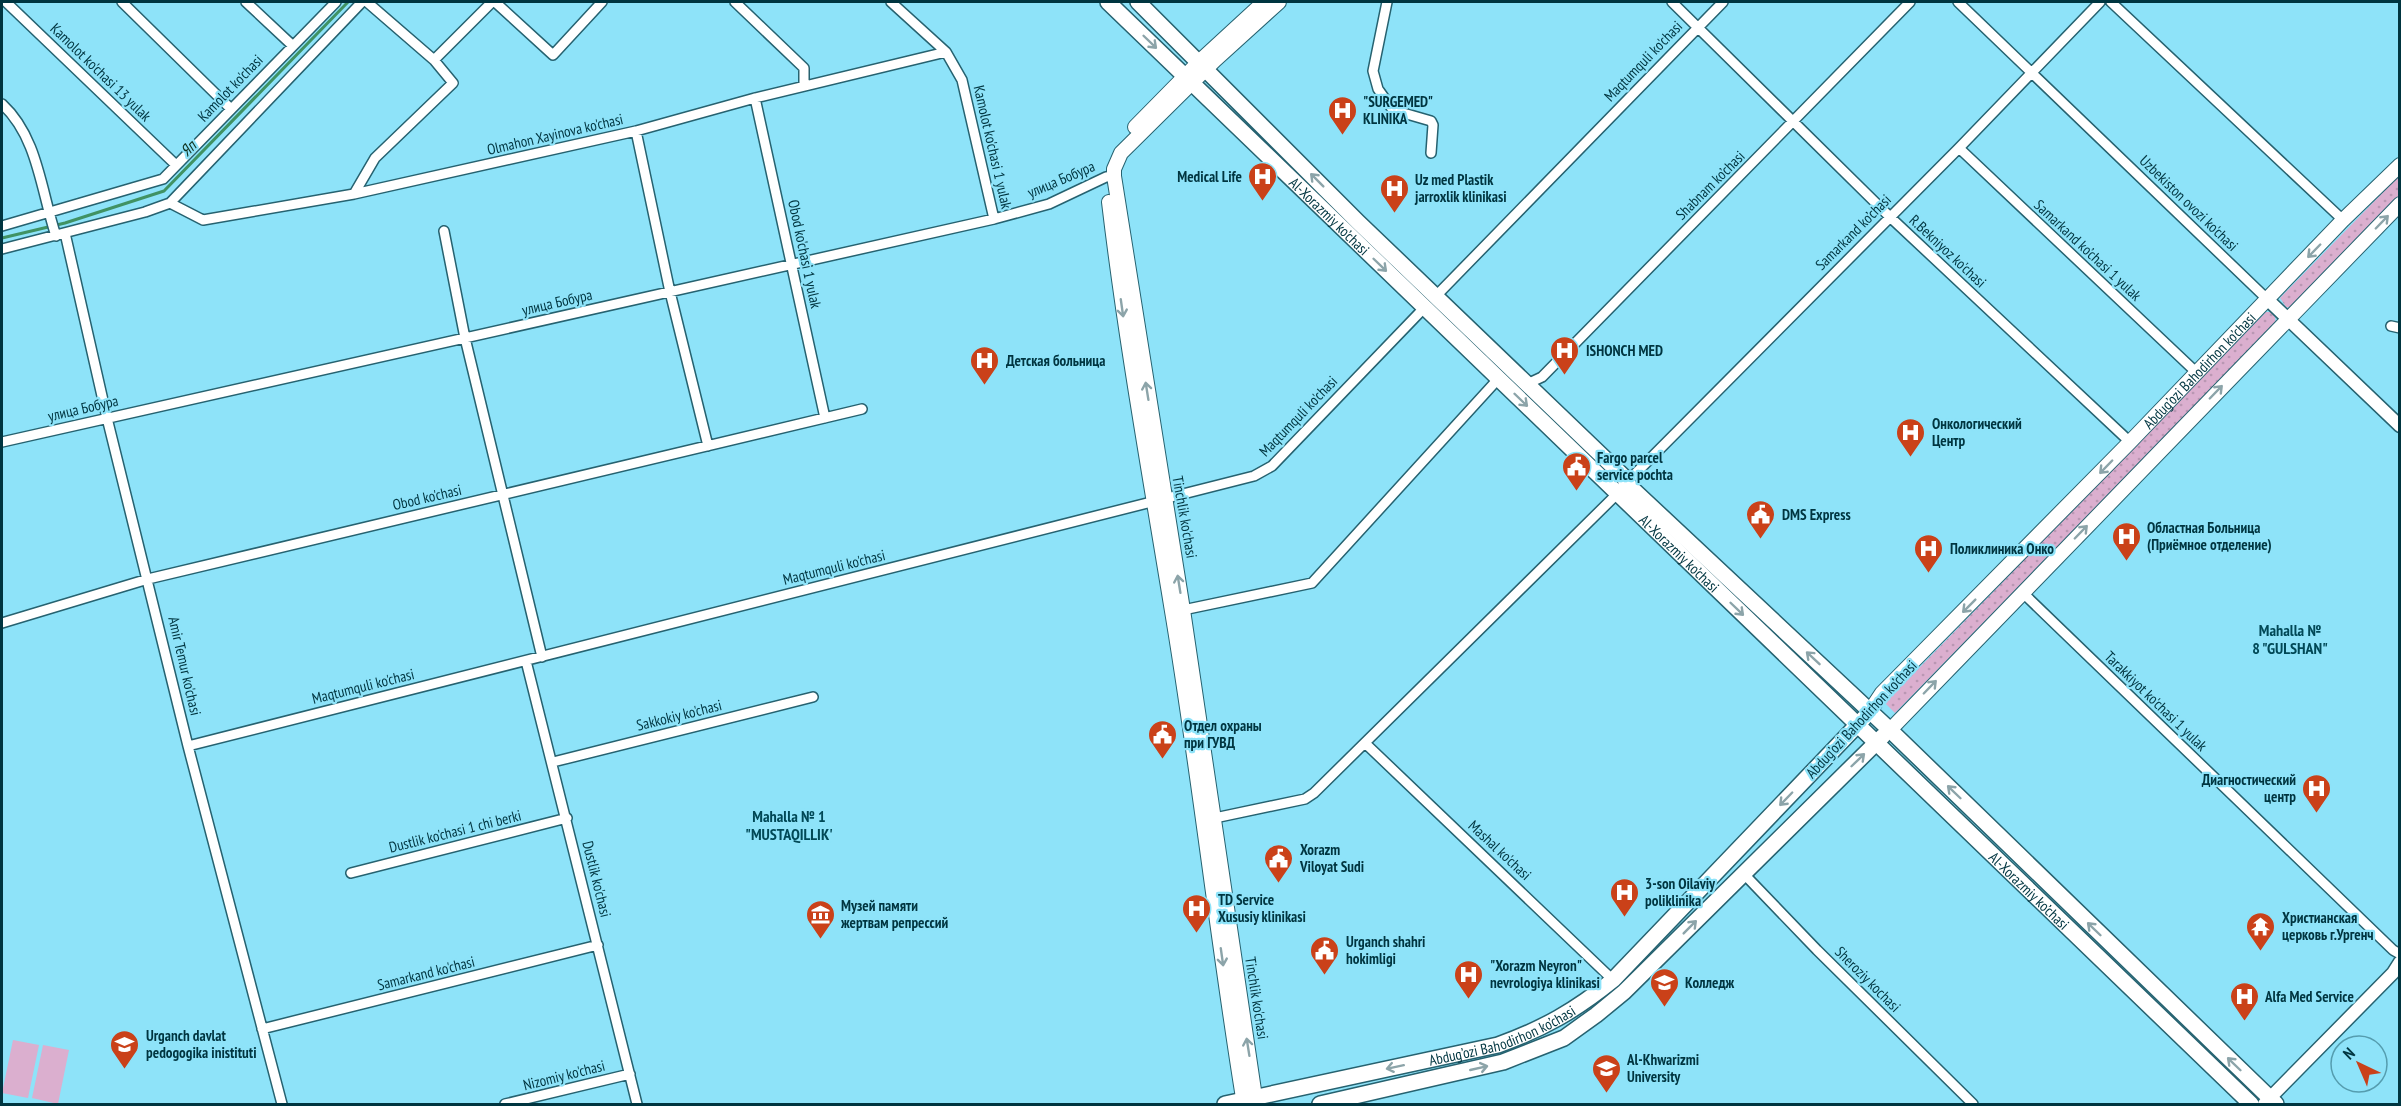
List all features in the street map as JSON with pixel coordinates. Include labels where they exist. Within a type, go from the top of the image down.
[{"type":"main road","name":"Al-Xorazmiy ko’chasi","points":[[1108,2],[1188,80],[1430,302],[1527,384],[1624,478],[1622,489]]},
{"type":"main road","name":"Al-Xorazmiy ko’chasi","points":[[1138,2],[1203,65],[1430,302],[1498,378],[1622,489],[1858,725],[2251,1104]]},
{"type":"main road","name":"Tinchlik ko'chasi","points":[[1250,1102],[1207,820],[1171,607],[1159,500],[1110,176],[1106,164],[1114,149],[1188,80],[1264,2]]},
{"type":"main road","name":"Tinchlik ko'chasi","points":[[1203,65],[1279,2]]},
{"type":"main road","name":"Abdug’ozi Bahodirhon ko’chasi","points":[[1225,1104],[1250,1102],[1498,1045],[1557,1021],[1586,1002],[1613,980],[1652,941],[1858,725],[1882,693],[2130,442],[2343,220],[2400,165]]},
{"type":"main road","name":"Abdug’ozi Bahodirhon ko’chasi","points":[[1320,1104],[1503,1062],[1564,1038],[1610,1004],[1890,730],[2400,204]]},
{"type":"main road","name":"Al-Xorazmiy ko’chasi","points":[[1622,489],[1636,490],[1870,711],[2270,1102]]},
{"type":"main road","name":"Tinchlik ko'chasi","points":[[1159,500],[1183,610],[1207,820]]},
{"type":"main road","points":[[1652,941],[1663,953]]},
{"type":"street","name":"Kamolot ko'chasi 13 yulak","points":[[6,2],[176,165]]},
{"type":"street","points":[[122,2],[231,109]]},
{"type":"street","points":[[246,2],[293,46]]},
{"type":"street","name":"Kamolot ko'chasi","points":[[2,226],[49,215],[163,179],[336,2]]},
{"type":"street","points":[[2,249],[170,203],[362,2]]},
{"type":"street","points":[[354,194],[375,158],[453,83],[434,60],[367,2]]},
{"type":"street","points":[[434,60],[494,2],[552,55],[602,2]]},
{"type":"street","points":[[735,2],[804,68],[804,87]]},
{"type":"street","name":"Kamolot ko'chasi 1 yulak","points":[[891,2],[946,52],[962,80],[994,219]]},
{"type":"street","points":[[1387,2],[1373,71],[1378,89],[1393,110],[1431,121],[1433,125],[1431,153]]},
{"type":"street","name":"R.Bekniyoz ko'chasi","points":[[1672,2],[1890,217],[2130,442]]},
{"type":"street","name":"Maqtumquli ko'chasi","points":[[188,746],[1254,476],[1268,470],[1723,2]]},
{"type":"street","name":"Shabnam ko’chasi","points":[[1527,384],[1542,377],[1910,2]]},
{"type":"street","name":"Uzbekiston ovozi ko'chasi","points":[[1958,2],[2400,426]]},
{"type":"street","name":"Samarkand ko’chasi","points":[[1207,820],[1305,800],[1314,794],[1622,489],[2100,2]]},
{"type":"street","points":[[2111,2],[2343,220]]},
{"type":"street","name":"Olmahon Xayinova ko'chasi","points":[[170,203],[203,220],[354,194],[636,131],[756,98],[946,52]]},
{"type":"street","name":"Obod ko'chasi 1 yulak","points":[[756,98],[825,418]]},
{"type":"street","name":"Amir Temur ko'chasi","points":[[2,104],[10,111],[28,138],[49,215],[73,262],[107,418],[188,746],[282,1104]]},
{"type":"street","points":[[636,131],[670,292],[708,446]]},
{"type":"street","name":"Samarkand ko’chasi 1 yulak","points":[[1959,148],[2197,373]]},
{"type":"street","name":"улица Бобура","points":[[2,442],[994,219],[1049,204],[1110,176]]},
{"type":"street","points":[[444,231],[465,338],[542,657]]},
{"type":"street","points":[[1183,610],[1312,583],[1498,378]]},
{"type":"street","name":"Obod ko'chasi","points":[[2,623],[148,579],[862,409]]},
{"type":"street","name":"Tarakkiyot ko'chasi 1 yulak","points":[[2022,592],[2393,950],[2400,954]]},
{"type":"street","name":"Dustlik ko'chasi","points":[[526,661],[637,1104]]},
{"type":"street","name":"Sakkokiy ko'chasi","points":[[553,762],[813,697]]},
{"type":"street","name":"Mashal ko'chasi","points":[[1366,744],[1613,980]]},
{"type":"street","name":"Dustlik ko'chasi 1 chi berki","points":[[351,873],[567,818]]},
{"type":"street","name":"Sheroziy kochasi","points":[[1743,873],[1973,1104]]},
{"type":"street","name":"Samarkand ko'chasi","points":[[262,1029],[598,945]]},
{"type":"street","points":[[2270,1102],[2393,973],[2400,962]]},
{"type":"street","name":"Nizomiy ko'chasi","points":[[505,1104],[630,1074]]},
{"type":"shaded area","points":[[2399,176],[2399,197],[2291,308],[2286,307],[2280,298]]},
{"type":"shaded area","points":[[2266,312],[2271,312],[2276,324],[1895,713],[1885,703]]},
{"type":"shaded area","points":[[13,1040],[39,1045],[28,1098],[2,1093]]},
{"type":"shaded area","points":[[43,1045],[69,1050],[58,1104],[32,1098]]},
{"type":"waterway","name":"Яп","points":[[2,238],[65,223],[164,191],[348,2]]},
{"type":"place","name":"\"SURGEMED\" KLINIKA","points":[[1342,136]]},
{"type":"place","name":"Medical Life","points":[[1263,202]]},
{"type":"place","name":"Uz med Plastik jarroxlik klinikasi","points":[[1394,214]]},
{"type":"place","name":"ISHONCH MED","points":[[1565,376]]},
{"type":"place","name":"Детская больница","points":[[985,386]]},
{"type":"place","name":"Онкологический Центр","points":[[1911,458]]},
{"type":"place","name":"Fargo parcel service pochta","points":[[1576,492]]},
{"type":"place","name":"DMS Express","points":[[1761,540]]},
{"type":"place","name":"Областная Больница (Приёмное отделение)","points":[[2126,562]]},
{"type":"place","name":"Поликлиника Онко","points":[[1929,574]]},
{"type":"place","name":"Отдел охраны при ГУВД","points":[[1163,760]]},
{"type":"place","name":"Диагностический центр","points":[[2317,814]]},
{"type":"place","name":"Xorazm Viloyat Sudi","points":[[1279,884]]},
{"type":"place","name":"3-son Oilaviy poliklinika","points":[[1624,918]]},
{"type":"place","name":"TD Service Xususiy klinikasi","points":[[1197,934]]},
{"type":"place","name":"Музей памяти жертвам репрессий","points":[[820,940]]},
{"type":"place","name":"Христианская церковь г.Ургенч","points":[[2261,952]]},
{"type":"place","name":"Urganch shahri hokimligi","points":[[1325,976]]},
{"type":"place","name":"\"Xorazm Neyron\" nevrologiya klinikasi","points":[[1469,1000]]},
{"type":"place","name":"Колледж","points":[[1664,1008]]},
{"type":"place","name":"Alfa Med Service","points":[[2244,1022]]},
{"type":"place","name":"Urganch davlat pedogogika inistituti","points":[[125,1070]]},
{"type":"place","name":"Al-Khwarizmi University","points":[[1606,1094]]},
{"type":"district","name":"Mahalla № 8 \"GULSHAN\"","points":[[2290,639]]},
{"type":"district","name":"Mahalla № 1 \"MUSTAQILLIK'","points":[[789,825]]}]
